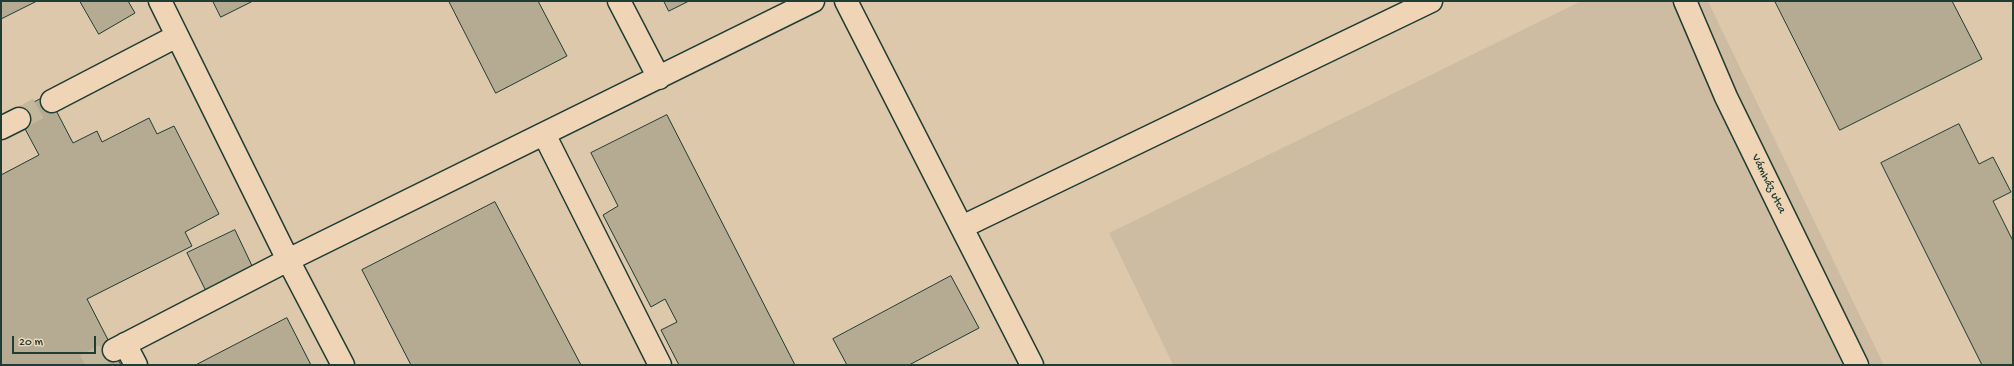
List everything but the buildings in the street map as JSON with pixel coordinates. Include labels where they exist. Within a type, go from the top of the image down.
[{"type":"street","points":[[160,1],[288,260],[343,365]]},
{"type":"street","points":[[619,1],[659,78]]},
{"type":"street","points":[[136,365],[120,347],[288,260],[813,1]]},
{"type":"street","points":[[846,1],[1032,365]]},
{"type":"street","points":[[962,227],[1431,1]]},
{"type":"street","name":"Vámház utca","points":[[1685,1],[1726,97],[1857,365]]},
{"type":"street","points":[[52,101],[177,36]]},
{"type":"street","points":[[544,134],[660,365]]},
{"type":"shaded area","points":[[1,1],[1581,1],[1109,233],[1173,365],[1,365]]},
{"type":"shaded area","points":[[1581,1],[1708,1],[1884,365],[1173,365],[1109,233]]},
{"type":"shaded area","points":[[1708,1],[2013,1],[2013,365],[1884,365]]},
{"type":"tunnel","points":[[19,119],[52,101]]},
{"type":"tunnel","points":[[85,365],[114,350]]}]
